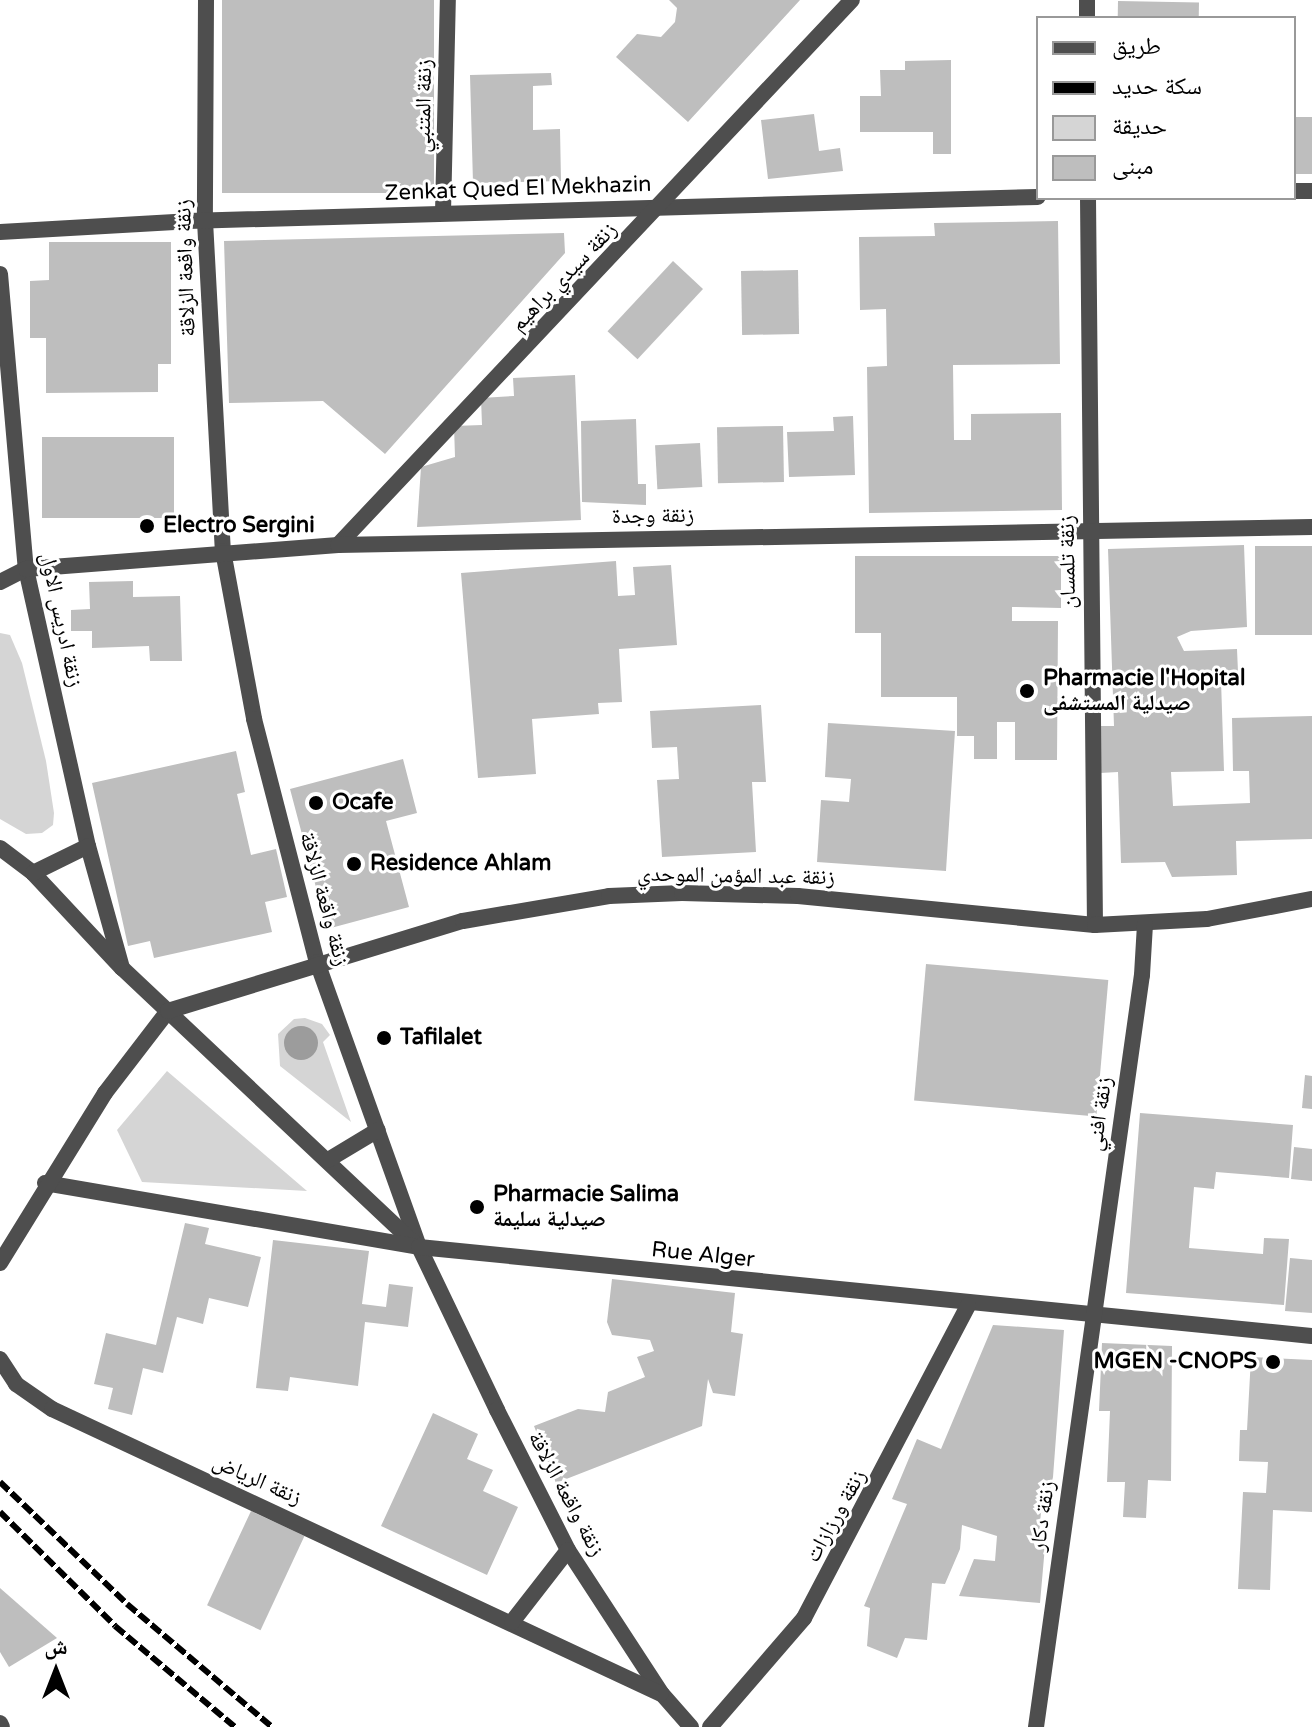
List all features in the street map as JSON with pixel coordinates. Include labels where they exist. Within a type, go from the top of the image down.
[{"type":"street","name":"زنقة واقعة الزلاقة","points":[[206,0],[205,221],[223,551],[254,719],[317,962],[419,1247],[568,1550],[662,1694],[691,1727]]},
{"type":"street","name":"زنقة المتنبي","points":[[443,213],[448,0]]},
{"type":"street","name":"زنقة سيدي براهيم","points":[[338,545],[661,207],[852,0]]},
{"type":"street","name":"Zenkat Qued El Mekhazin","points":[[0,232],[205,221],[1036,197]]},
{"type":"street","name":"زنقة تلمسان","points":[[1088,200],[1095,925]]},
{"type":"street","name":"زنقة ادريس الاول","points":[[0,274],[26,569],[88,846],[122,968]]},
{"type":"street","name":"زنقة وجدة","points":[[0,582],[26,569],[223,551],[338,545],[1090,528],[1312,527]]},
{"type":"street","points":[[33,873],[88,846]]},
{"type":"street","points":[[0,848],[33,873],[122,968],[171,1010],[419,1247]]},
{"type":"street","name":"زنقة عبد المؤمن الموحدي","points":[[171,1010],[317,962],[538,906],[668,893],[798,896],[1095,925],[1145,924],[1312,899]]},
{"type":"street","name":"زنقة افني","points":[[1093,1310],[1142,975],[1145,924]]},
{"type":"street","points":[[0,1263],[45,1183],[127,1060],[171,1010]]},
{"type":"street","points":[[328,1160],[378,1130]]},
{"type":"street","name":"Rue Alger","points":[[45,1183],[419,1247],[968,1305],[1093,1310],[1312,1336]]},
{"type":"street","name":"زنقة ورزازات","points":[[710,1727],[804,1618],[968,1305]]},
{"type":"street","name":"زنقة دكار","points":[[1036,1727],[1093,1310]]},
{"type":"street","name":"زنقة الرياض","points":[[0,1359],[16,1384],[52,1409],[662,1694]]},
{"type":"street","points":[[512,1622],[568,1550]]},
{"type":"green space","points":[[0,633],[10,635],[22,663],[46,761],[54,813],[53,825],[42,833],[26,834],[0,819]]},
{"type":"green space","points":[[305,1018],[322,1024],[330,1035],[323,1042],[351,1122],[280,1066],[278,1034],[294,1019]]},
{"type":"green space","points":[[167,1071],[307,1191],[142,1182],[117,1130]]},
{"type":"shaded area","points":[[301,1026],[313,1031],[318,1043],[313,1055],[301,1060],[289,1055],[284,1043],[289,1031]]},
{"type":"building","points":[[222,0],[434,0],[434,193],[222,193]]},
{"type":"building","points":[[669,0],[800,0],[688,122],[616,57],[637,34],[661,37],[675,22],[677,8]]},
{"type":"building","points":[[1118,1],[1199,2],[1199,16],[1118,16]]},
{"type":"building","points":[[951,60],[951,154],[933,154],[933,132],[860,132],[860,96],[881,96],[880,70],[905,70],[905,61]]},
{"type":"building","points":[[551,73],[552,85],[533,86],[533,130],[560,129],[561,181],[473,183],[470,75]]},
{"type":"building","points":[[814,114],[819,151],[840,148],[843,171],[768,179],[761,120]]},
{"type":"building","points":[[1296,117],[1312,117],[1312,174],[1296,174]]},
{"type":"building","points":[[1058,221],[1060,364],[953,365],[954,440],[971,440],[971,414],[1061,413],[1062,510],[869,513],[867,367],[887,366],[886,309],[860,310],[859,237],[935,236],[934,223]]},
{"type":"building","points":[[564,233],[565,253],[385,454],[323,401],[229,403],[224,241]]},
{"type":"building","points":[[49,242],[171,242],[171,364],[158,364],[158,392],[46,393],[46,338],[30,338],[30,281],[49,280]]},
{"type":"building","points":[[673,261],[703,289],[638,359],[608,331]]},
{"type":"building","points":[[798,270],[799,334],[742,335],[741,271]]},
{"type":"building","points":[[575,375],[581,520],[417,527],[421,467],[455,457],[454,426],[482,425],[481,398],[514,396],[513,378]]},
{"type":"building","points":[[853,416],[855,475],[789,477],[787,432],[834,431],[833,417]]},
{"type":"building","points":[[636,419],[638,484],[646,484],[646,505],[582,502],[581,421]]},
{"type":"building","points":[[783,426],[784,482],[718,483],[717,427]]},
{"type":"building","points":[[42,437],[174,437],[174,518],[42,518]]},
{"type":"building","points":[[700,443],[702,487],[657,489],[655,445]]},
{"type":"building","points":[[1244,545],[1247,627],[1191,631],[1177,637],[1184,651],[1237,649],[1238,672],[1221,680],[1224,771],[1171,772],[1173,806],[1250,803],[1249,771],[1233,771],[1232,718],[1312,716],[1312,839],[1236,841],[1237,875],[1172,877],[1165,862],[1121,863],[1118,772],[1100,773],[1099,726],[1114,726],[1108,549]]},
{"type":"building","points":[[1255,546],[1312,546],[1312,635],[1255,635]]},
{"type":"building","points":[[855,556],[1061,556],[1061,608],[1012,607],[1012,621],[1058,621],[1057,760],[1015,760],[1015,722],[997,722],[997,759],[974,759],[974,736],[957,736],[957,697],[881,697],[881,633],[855,633]]},
{"type":"building","points":[[616,561],[618,596],[635,595],[633,567],[671,565],[677,645],[619,649],[622,702],[598,703],[599,714],[532,719],[536,774],[478,778],[461,573]]},
{"type":"building","points":[[133,581],[133,597],[180,596],[182,661],[150,661],[149,646],[92,648],[92,631],[71,631],[71,610],[90,609],[89,582]]},
{"type":"building","points":[[761,705],[766,782],[752,782],[756,852],[662,857],[657,780],[679,779],[677,747],[652,748],[650,711]]},
{"type":"building","points":[[828,723],[955,731],[946,871],[817,862],[821,800],[849,802],[851,779],[825,777]]},
{"type":"building","points":[[236,751],[245,792],[237,794],[251,855],[276,849],[287,897],[265,902],[272,932],[154,958],[150,941],[128,946],[92,783]]},
{"type":"building","name":"Residence Ahlam","points":[[403,759],[417,813],[386,821],[409,907],[327,929],[290,789]]},
{"type":"building","points":[[926,964],[1108,980],[1096,1116],[914,1100]]},
{"type":"building","points":[[1305,1075],[1312,1076],[1312,1109],[1302,1108]]},
{"type":"building","points":[[1140,1113],[1293,1125],[1289,1178],[1216,1172],[1214,1189],[1194,1187],[1189,1248],[1263,1254],[1264,1238],[1289,1239],[1284,1305],[1126,1293]]},
{"type":"building","points":[[1294,1147],[1312,1149],[1312,1181],[1291,1179]]},
{"type":"building","points":[[185,1223],[209,1228],[205,1244],[261,1257],[248,1307],[209,1298],[203,1324],[177,1317],[163,1373],[143,1368],[132,1415],[108,1409],[113,1388],[94,1384],[106,1333],[156,1345]]},
{"type":"building","points":[[273,1240],[369,1251],[362,1304],[386,1307],[389,1284],[413,1287],[408,1327],[365,1322],[358,1386],[290,1377],[288,1391],[256,1388]]},
{"type":"building","points":[[1290,1258],[1312,1260],[1312,1313],[1285,1311]]},
{"type":"building","points":[[612,1279],[735,1293],[731,1332],[743,1334],[735,1396],[713,1393],[708,1379],[702,1426],[556,1483],[534,1426],[578,1409],[605,1412],[608,1392],[645,1377],[637,1357],[654,1351],[650,1340],[612,1335],[607,1322]]},
{"type":"building","points":[[993,1325],[1064,1330],[1053,1477],[1045,1513],[1041,1512],[1038,1546],[1045,1546],[1040,1603],[959,1596],[974,1559],[995,1561],[997,1536],[962,1525],[960,1549],[945,1584],[932,1583],[927,1640],[905,1638],[897,1658],[867,1646],[870,1608],[864,1606],[907,1504],[892,1499],[917,1439],[941,1449]]},
{"type":"building","points":[[1102,1343],[1172,1346],[1171,1481],[1148,1480],[1146,1518],[1123,1517],[1125,1482],[1107,1482],[1110,1411],[1099,1411]]},
{"type":"building","points":[[1251,1357],[1312,1360],[1312,1512],[1273,1510],[1270,1590],[1238,1589],[1243,1492],[1266,1493],[1268,1462],[1239,1461],[1240,1430],[1247,1430]]},
{"type":"building","points":[[433,1413],[478,1434],[467,1459],[493,1470],[483,1491],[518,1507],[487,1575],[381,1526]]},
{"type":"building","points":[[251,1511],[304,1536],[261,1630],[207,1605]]},
{"type":"building","points":[[0,1588],[57,1638],[9,1667],[0,1652]]},
{"type":"railway","points":[[0,1482],[127,1604],[272,1727]]},
{"type":"railway","points":[[0,1512],[115,1626],[235,1727]]},
{"type":"place","name":"Electro Sergini","points":[[147,526]]},
{"type":"place","name":"Pharmacie l'Hopital صيدلية المستشفى","points":[[1027,691]]},
{"type":"place","name":"Ocafe","points":[[316,803]]},
{"type":"place","name":"Residence Ahlam","points":[[354,864]]},
{"type":"place","name":"Tafilalet","points":[[384,1038]]},
{"type":"place","name":"Pharmacie Salima صيدلية سليمة","points":[[477,1207]]},
{"type":"place","name":"MGEN -CNOPS","points":[[1273,1362]]}]
